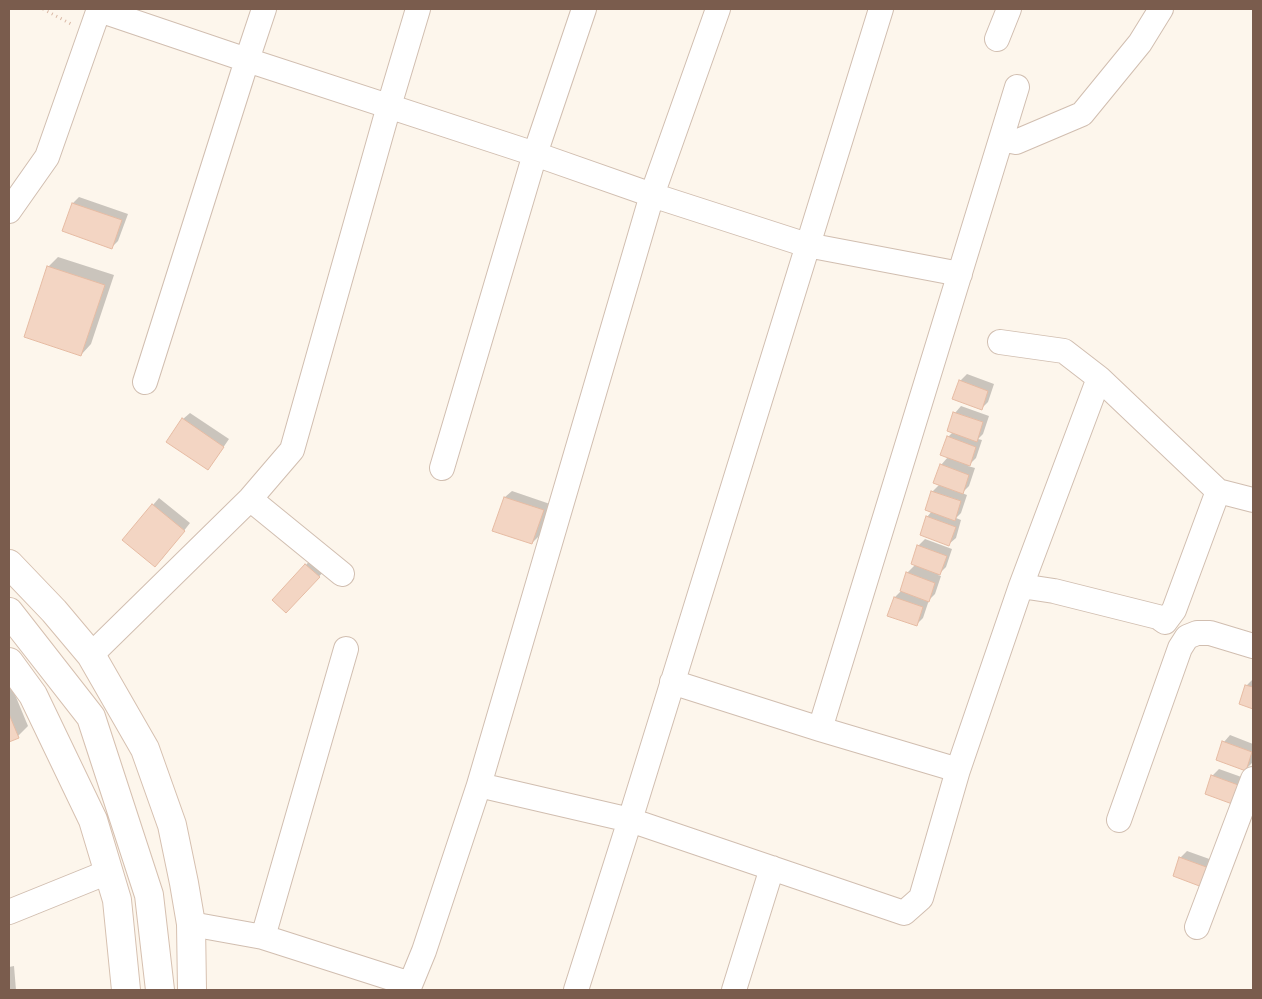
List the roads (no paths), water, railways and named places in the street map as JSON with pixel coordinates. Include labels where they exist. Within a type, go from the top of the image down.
[{"type":"street","points":[[9,211],[47,157],[99,9],[246,60],[807,245],[960,274]]},
{"type":"street","points":[[145,382],[246,60],[264,9]]},
{"type":"street","points":[[91,655],[250,499],[292,450],[418,9]]},
{"type":"street","points":[[442,468],[535,154],[584,9]]},
{"type":"street","points":[[191,924],[262,937],[409,987],[424,951],[479,785],[652,195],[718,9]]},
{"type":"street","points":[[576,990],[881,9]]},
{"type":"street","points":[[997,39],[1009,9]]},
{"type":"street","points":[[1001,139],[1016,142],[1082,114],[1140,43],[1161,9]]},
{"type":"street","points":[[820,729],[1017,87]]},
{"type":"street","points":[[1000,342],[1064,351],[1099,378],[1218,491],[1253,500]]},
{"type":"street","points":[[479,785],[630,820],[904,913],[921,898],[958,770],[1021,586],[1099,378]]},
{"type":"street","points":[[1021,586],[1054,590],[1158,618],[1165,622],[1174,610],[1218,491]]},
{"type":"street","points":[[250,499],[342,574]]},
{"type":"street","points":[[9,564],[54,611],[91,655],[145,749],[172,825],[191,924],[192,990]]},
{"type":"street","points":[[9,612],[91,717],[149,895],[160,990]]},
{"type":"street","points":[[1119,820],[1180,648],[1187,637],[1196,632],[1210,633],[1253,646]]},
{"type":"street","points":[[262,937],[346,649]]},
{"type":"street","points":[[9,662],[33,695],[93,820],[117,900],[126,990]]},
{"type":"street","points":[[672,682],[958,770]]},
{"type":"street","points":[[1197,927],[1253,779]]},
{"type":"street","points":[[734,990],[772,868]]},
{"type":"street","points":[[9,912],[108,872]]}]
